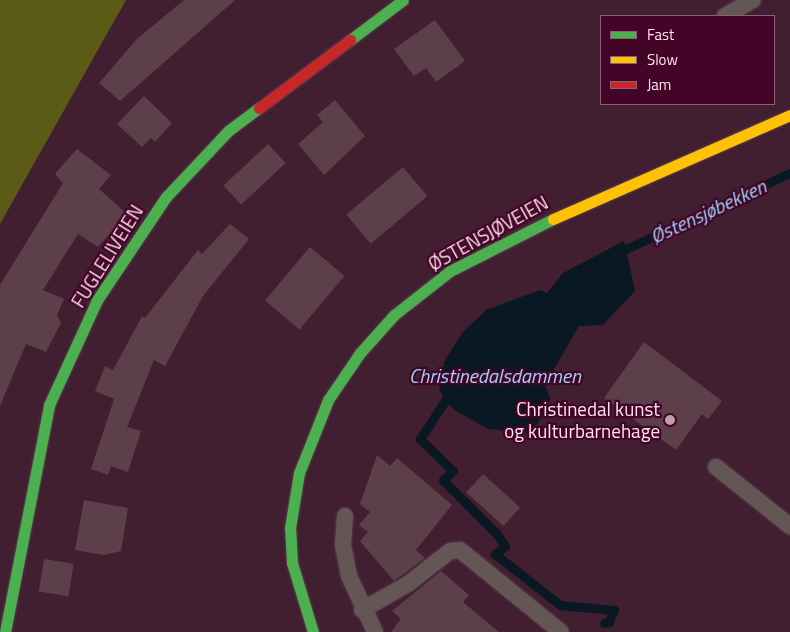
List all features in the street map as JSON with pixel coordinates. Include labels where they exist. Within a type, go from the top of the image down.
[{"type":"main road","name":"FUGLELIVEIEN","points":[[4,632],[49,405],[97,300],[130,245],[166,197],[228,131],[403,0]]},
{"type":"main road","name":"ØSTENSJØVEIEN","points":[[313,632],[292,563],[290,528],[299,473],[328,400],[360,353],[394,315],[450,271],[512,236],[790,114]]},
{"type":"lane","points":[[727,15],[753,0]]},
{"type":"lane","points":[[716,467],[790,526]]},
{"type":"lane","points":[[346,516],[343,545],[362,610],[375,632]]},
{"type":"lane","points":[[362,610],[408,584],[450,551],[460,550],[561,632]]},
{"type":"shaded area","points":[[0,0],[126,0],[0,224]]},
{"type":"water","name":"Christinedalsdammen","points":[[624,241],[635,291],[603,325],[579,326],[545,385],[550,399],[539,422],[526,433],[488,429],[453,409],[439,390],[444,362],[462,333],[486,310],[540,290],[547,293],[563,273]]},
{"type":"building","points":[[184,0],[235,0],[120,101],[99,83],[137,39]]},
{"type":"building","points":[[435,20],[465,61],[436,82],[426,68],[414,76],[394,49]]},
{"type":"building","points":[[144,96],[172,123],[155,142],[151,138],[142,147],[117,124]]},
{"type":"building","points":[[335,100],[365,136],[324,175],[298,144],[323,122],[317,115]]},
{"type":"building","points":[[268,144],[286,163],[241,205],[223,186]]},
{"type":"building","points":[[77,149],[111,175],[99,189],[127,214],[98,247],[78,234],[43,290],[64,299],[57,315],[61,323],[46,352],[26,344],[0,406],[0,285],[63,183],[55,174]]},
{"type":"building","points":[[403,167],[427,196],[371,244],[346,215]]},
{"type":"building","points":[[230,224],[249,239],[203,296],[165,366],[154,360],[127,427],[141,431],[128,472],[111,466],[108,475],[91,469],[114,399],[95,391],[105,366],[113,370],[142,316],[145,318],[198,250],[202,254]]},
{"type":"building","points":[[310,247],[344,276],[299,330],[265,301]]},
{"type":"building","points":[[644,342],[722,401],[708,419],[702,414],[676,450],[604,398]]},
{"type":"building","points":[[377,455],[390,466],[397,458],[452,505],[416,550],[425,558],[394,581],[360,541],[368,532],[359,525],[370,512],[360,504]]},
{"type":"building","points":[[483,474],[520,507],[503,526],[466,493]]},
{"type":"building","points":[[84,500],[128,508],[121,551],[104,555],[75,550]]},
{"type":"building","points":[[44,559],[74,564],[68,596],[39,592]]},
{"type":"building","points":[[441,571],[469,595],[463,602],[499,632],[391,632],[401,619],[392,611]]},
{"type":"waterway","name":"Østensjøbekken","points":[[626,249],[790,173]]},
{"type":"waterway","name":"Østensjøbekken","points":[[446,399],[420,439],[453,471],[443,480],[496,533],[505,546],[495,554],[560,605],[614,610],[609,622],[604,623]]},
{"type":"traffic: fast","points":[[350,40],[403,0]]},
{"type":"traffic: fast","points":[[5,632],[49,405],[97,300],[166,197],[228,131],[259,108]]},
{"type":"traffic: fast","points":[[313,632],[292,563],[290,528],[299,473],[328,400],[360,353],[394,315],[450,271],[553,219]]},
{"type":"traffic: slow","points":[[553,219],[790,115]]},
{"type":"traffic: jam","points":[[259,108],[350,40]]},
{"type":"place","name":"Christinedal kunst og kulturbarnehage","points":[[670,420]]}]
